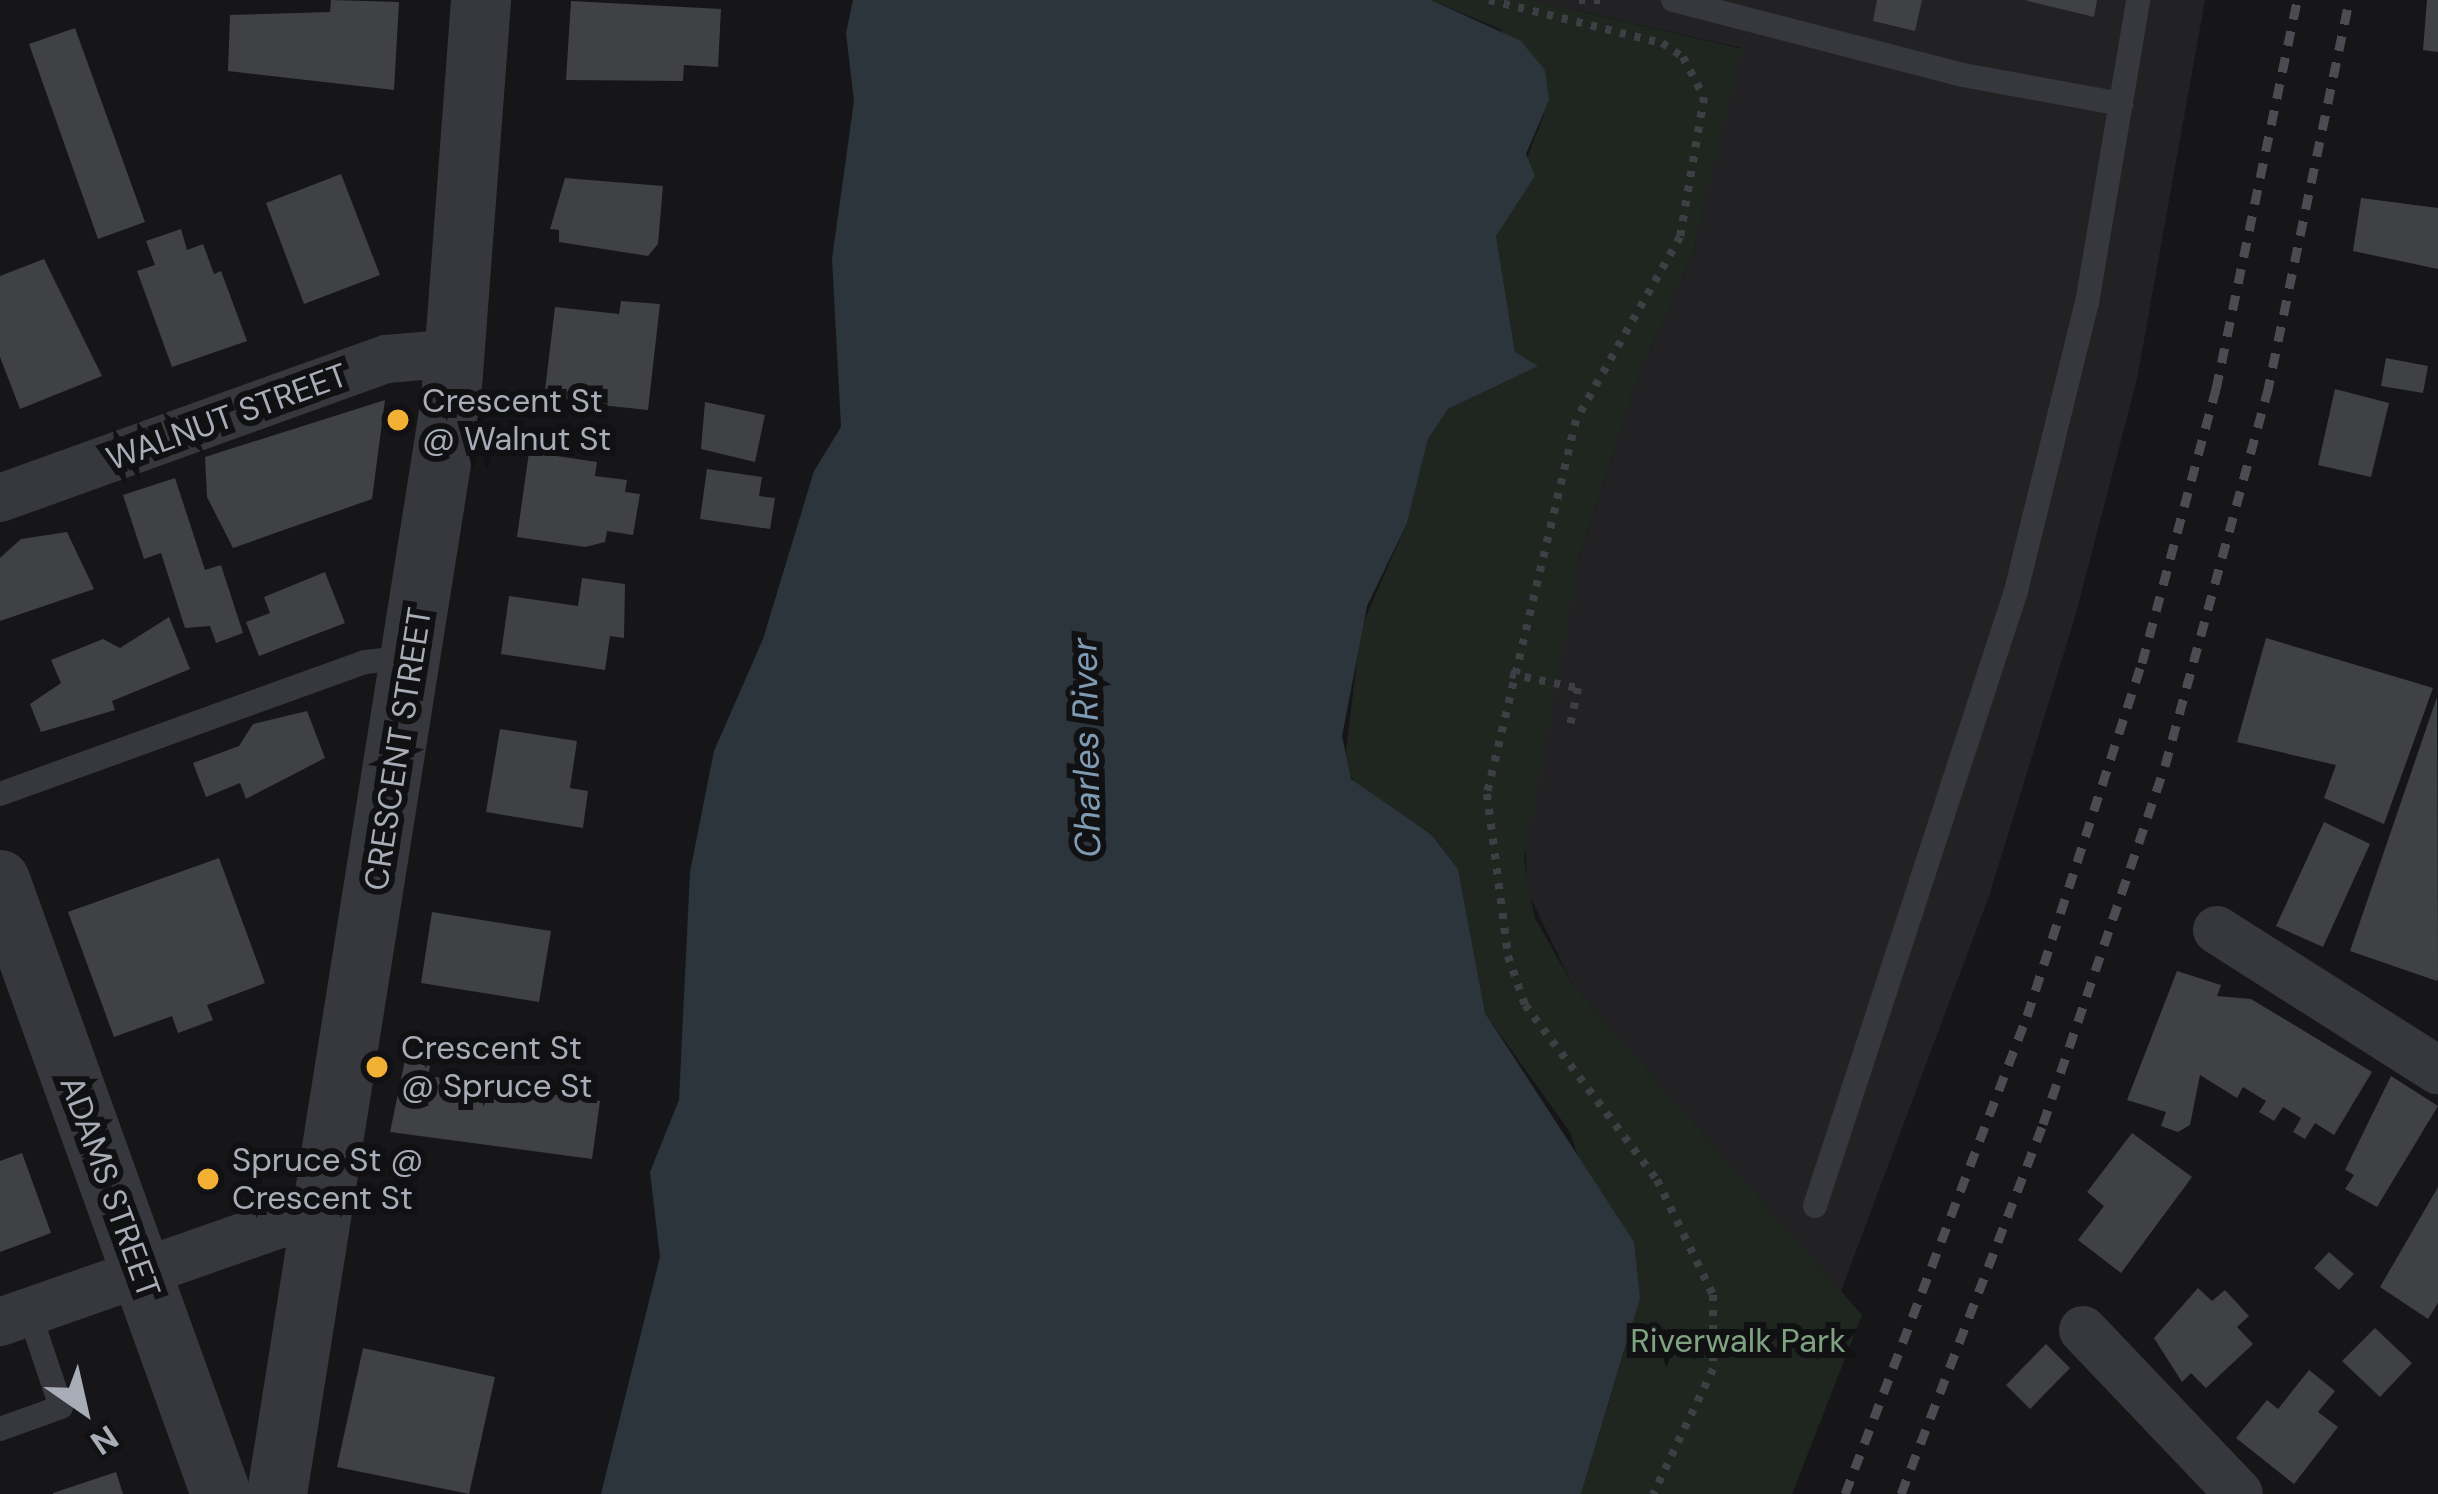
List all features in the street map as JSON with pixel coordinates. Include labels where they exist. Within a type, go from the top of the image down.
[{"type":"street","name":"CRESCENT STREET","points":[[277,1494],[329,1208],[457,353],[481,0]]},
{"type":"street","name":"WALNUT STREET","points":[[0,498],[387,359],[457,353]]},
{"type":"street","name":"ADAMS STREET","points":[[0,880],[220,1494]]},
{"type":"street","points":[[2217,930],[2438,1070]]},
{"type":"street","points":[[15,1317],[329,1208]]},
{"type":"street","points":[[2083,1330],[2239,1494]]},
{"type":"lane","points":[[1673,0],[1963,75],[2121,104]]},
{"type":"lane","points":[[1815,1206],[2016,591],[2087,303],[2138,0]]},
{"type":"lane","points":[[0,794],[365,662],[412,657]]},
{"type":"lane","points":[[0,1430],[61,1407],[15,1317]]},
{"type":"path","points":[[1489,0],[1674,49],[1700,81],[1706,115],[1673,254],[1576,420],[1510,674],[1487,794],[1515,981],[1551,1045],[1672,1205],[1717,1312],[1713,1370],[1653,1494]]},
{"type":"path","points":[[1580,0],[1602,0]]},
{"type":"path","points":[[1510,674],[1579,688],[1570,727]]},
{"type":"shaded area","points":[[1532,0],[2205,0],[2137,379],[2075,617],[1989,896],[1841,1291],[1572,984],[1527,890],[1525,828],[1580,556],[1635,385],[1692,256],[1741,48]]},
{"type":"green space","name":"Riverwalk Park","points":[[1431,0],[1532,0],[1742,49],[1692,256],[1635,385],[1580,556],[1524,859],[1534,916],[1572,984],[1862,1315],[1792,1494],[1581,1494],[1633,1323],[1570,1132],[1485,1013],[1458,869],[1432,834],[1361,790],[1344,767],[1361,628],[1407,523],[1428,439],[1448,409],[1537,366],[1515,352],[1496,236],[1544,115],[1500,29]]},
{"type":"water","name":"Charles River","points":[[853,0],[1431,0],[1521,41],[1545,70],[1549,100],[1526,154],[1535,176],[1496,236],[1515,352],[1538,366],[1448,409],[1428,439],[1407,523],[1367,606],[1342,736],[1351,779],[1432,835],[1458,869],[1485,1013],[1634,1242],[1640,1298],[1581,1494],[601,1494],[660,1257],[650,1172],[679,1100],[690,872],[714,751],[763,639],[814,471],[841,427],[832,259],[854,101],[846,33]]},
{"type":"building","points":[[331,0],[399,2],[394,90],[228,71],[230,15],[330,12]]},
{"type":"building","points":[[1877,0],[1922,0],[1915,31],[1873,21]]},
{"type":"building","points":[[2024,0],[2097,0],[2094,17]]},
{"type":"building","points":[[2427,0],[2438,0],[2438,52],[2423,50]]},
{"type":"building","points":[[571,1],[721,9],[718,67],[684,65],[683,81],[566,80]]},
{"type":"building","points":[[75,28],[145,222],[98,239],[29,44]]},
{"type":"building","points":[[341,174],[380,275],[304,304],[266,203]]},
{"type":"building","points":[[565,178],[663,186],[658,244],[648,256],[559,242],[559,230],[550,229]]},
{"type":"building","points":[[2361,198],[2438,208],[2438,269],[2353,251]]},
{"type":"building","points":[[181,229],[187,250],[203,244],[214,274],[221,271],[247,341],[172,367],[137,271],[155,265],[146,241]]},
{"type":"building","points":[[44,259],[102,376],[20,409],[0,357],[0,276]]},
{"type":"building","points":[[621,301],[660,304],[648,410],[544,399],[555,307],[619,314]]},
{"type":"building","points":[[2386,358],[2428,366],[2423,393],[2381,386]]},
{"type":"building","points":[[2335,389],[2389,403],[2371,477],[2318,465]]},
{"type":"building","points":[[385,400],[372,499],[233,548],[207,497],[205,457]]},
{"type":"building","points":[[705,402],[765,415],[755,462],[701,449]]},
{"type":"building","points":[[529,452],[597,462],[595,476],[627,480],[625,492],[640,494],[633,535],[607,531],[605,542],[585,547],[517,537]]},
{"type":"building","points":[[707,469],[762,477],[759,496],[775,498],[770,529],[700,519]]},
{"type":"building","points":[[175,478],[205,570],[221,565],[243,633],[216,643],[210,626],[185,628],[161,553],[144,559],[123,495]]},
{"type":"building","points":[[67,532],[94,589],[0,621],[0,558],[21,539]]},
{"type":"building","points":[[325,572],[345,623],[259,656],[246,622],[270,613],[264,597]]},
{"type":"building","points":[[582,578],[625,584],[624,638],[610,636],[605,670],[501,654],[509,596],[578,606]]},
{"type":"building","points":[[169,617],[190,669],[112,701],[115,710],[41,732],[30,704],[61,683],[51,660],[103,639],[120,648]]},
{"type":"building","points":[[2266,638],[2433,688],[2384,824],[2324,798],[2336,765],[2237,742]]},
{"type":"building","points":[[2437,697],[2438,978],[2437,981],[2350,951]]},
{"type":"building","points":[[307,711],[325,758],[246,799],[240,783],[206,797],[193,763],[239,746],[253,724]]},
{"type":"building","points":[[500,729],[577,741],[570,788],[588,791],[583,828],[486,812]]},
{"type":"building","points":[[2324,822],[2370,844],[2323,947],[2276,926]]},
{"type":"building","points":[[219,858],[265,983],[207,1005],[213,1020],[178,1033],[172,1016],[114,1037],[68,912]]},
{"type":"building","points":[[432,912],[551,931],[539,1002],[421,983]]},
{"type":"building","points":[[2177,971],[2221,985],[2217,996],[2251,999],[2372,1072],[2334,1135],[2315,1123],[2305,1139],[2293,1132],[2301,1118],[2283,1107],[2274,1121],[2259,1112],[2266,1101],[2243,1087],[2237,1098],[2200,1075],[2190,1125],[2178,1132],[2161,1126],[2166,1112],[2127,1100]]},
{"type":"building","points":[[405,1060],[430,1066],[428,1076],[600,1101],[592,1159],[390,1132]]},
{"type":"building","points":[[2391,1076],[2438,1106],[2377,1207],[2345,1189],[2354,1175],[2345,1170]]},
{"type":"building","points":[[2132,1133],[2192,1177],[2121,1273],[2078,1240],[2104,1206],[2087,1192]]},
{"type":"building","points":[[22,1153],[51,1233],[0,1252],[0,1161]]},
{"type":"building","points":[[2438,1187],[2438,1303],[2428,1319],[2380,1287]]},
{"type":"building","points":[[2329,1252],[2354,1274],[2339,1290],[2314,1268]]},
{"type":"building","points":[[2198,1288],[2212,1301],[2225,1290],[2249,1316],[2237,1327],[2253,1344],[2206,1388],[2191,1373],[2182,1382],[2154,1338]]},
{"type":"building","points":[[2375,1328],[2412,1363],[2380,1397],[2342,1361]]},
{"type":"building","points":[[2046,1344],[2070,1368],[2030,1409],[2006,1385]]},
{"type":"building","points":[[363,1348],[495,1377],[469,1494],[337,1467]]},
{"type":"building","points":[[2309,1370],[2335,1391],[2318,1412],[2338,1427],[2294,1484],[2236,1438],[2267,1400],[2278,1409]]},
{"type":"building","points":[[116,1472],[123,1494],[53,1494],[53,1493]]},
{"type":"railway","points":[[1845,1494],[2027,1016],[2142,663],[2216,389],[2297,0]]},
{"type":"railway","points":[[1901,1494],[2043,1124],[2165,766],[2267,394],[2349,0]]},
{"type":"place","name":"Crescent St @ Walnut St","points":[[398,420]]},
{"type":"place","name":"Crescent St @ Spruce St","points":[[377,1067]]},
{"type":"place","name":"Spruce St @ Crescent St","points":[[208,1179]]}]
